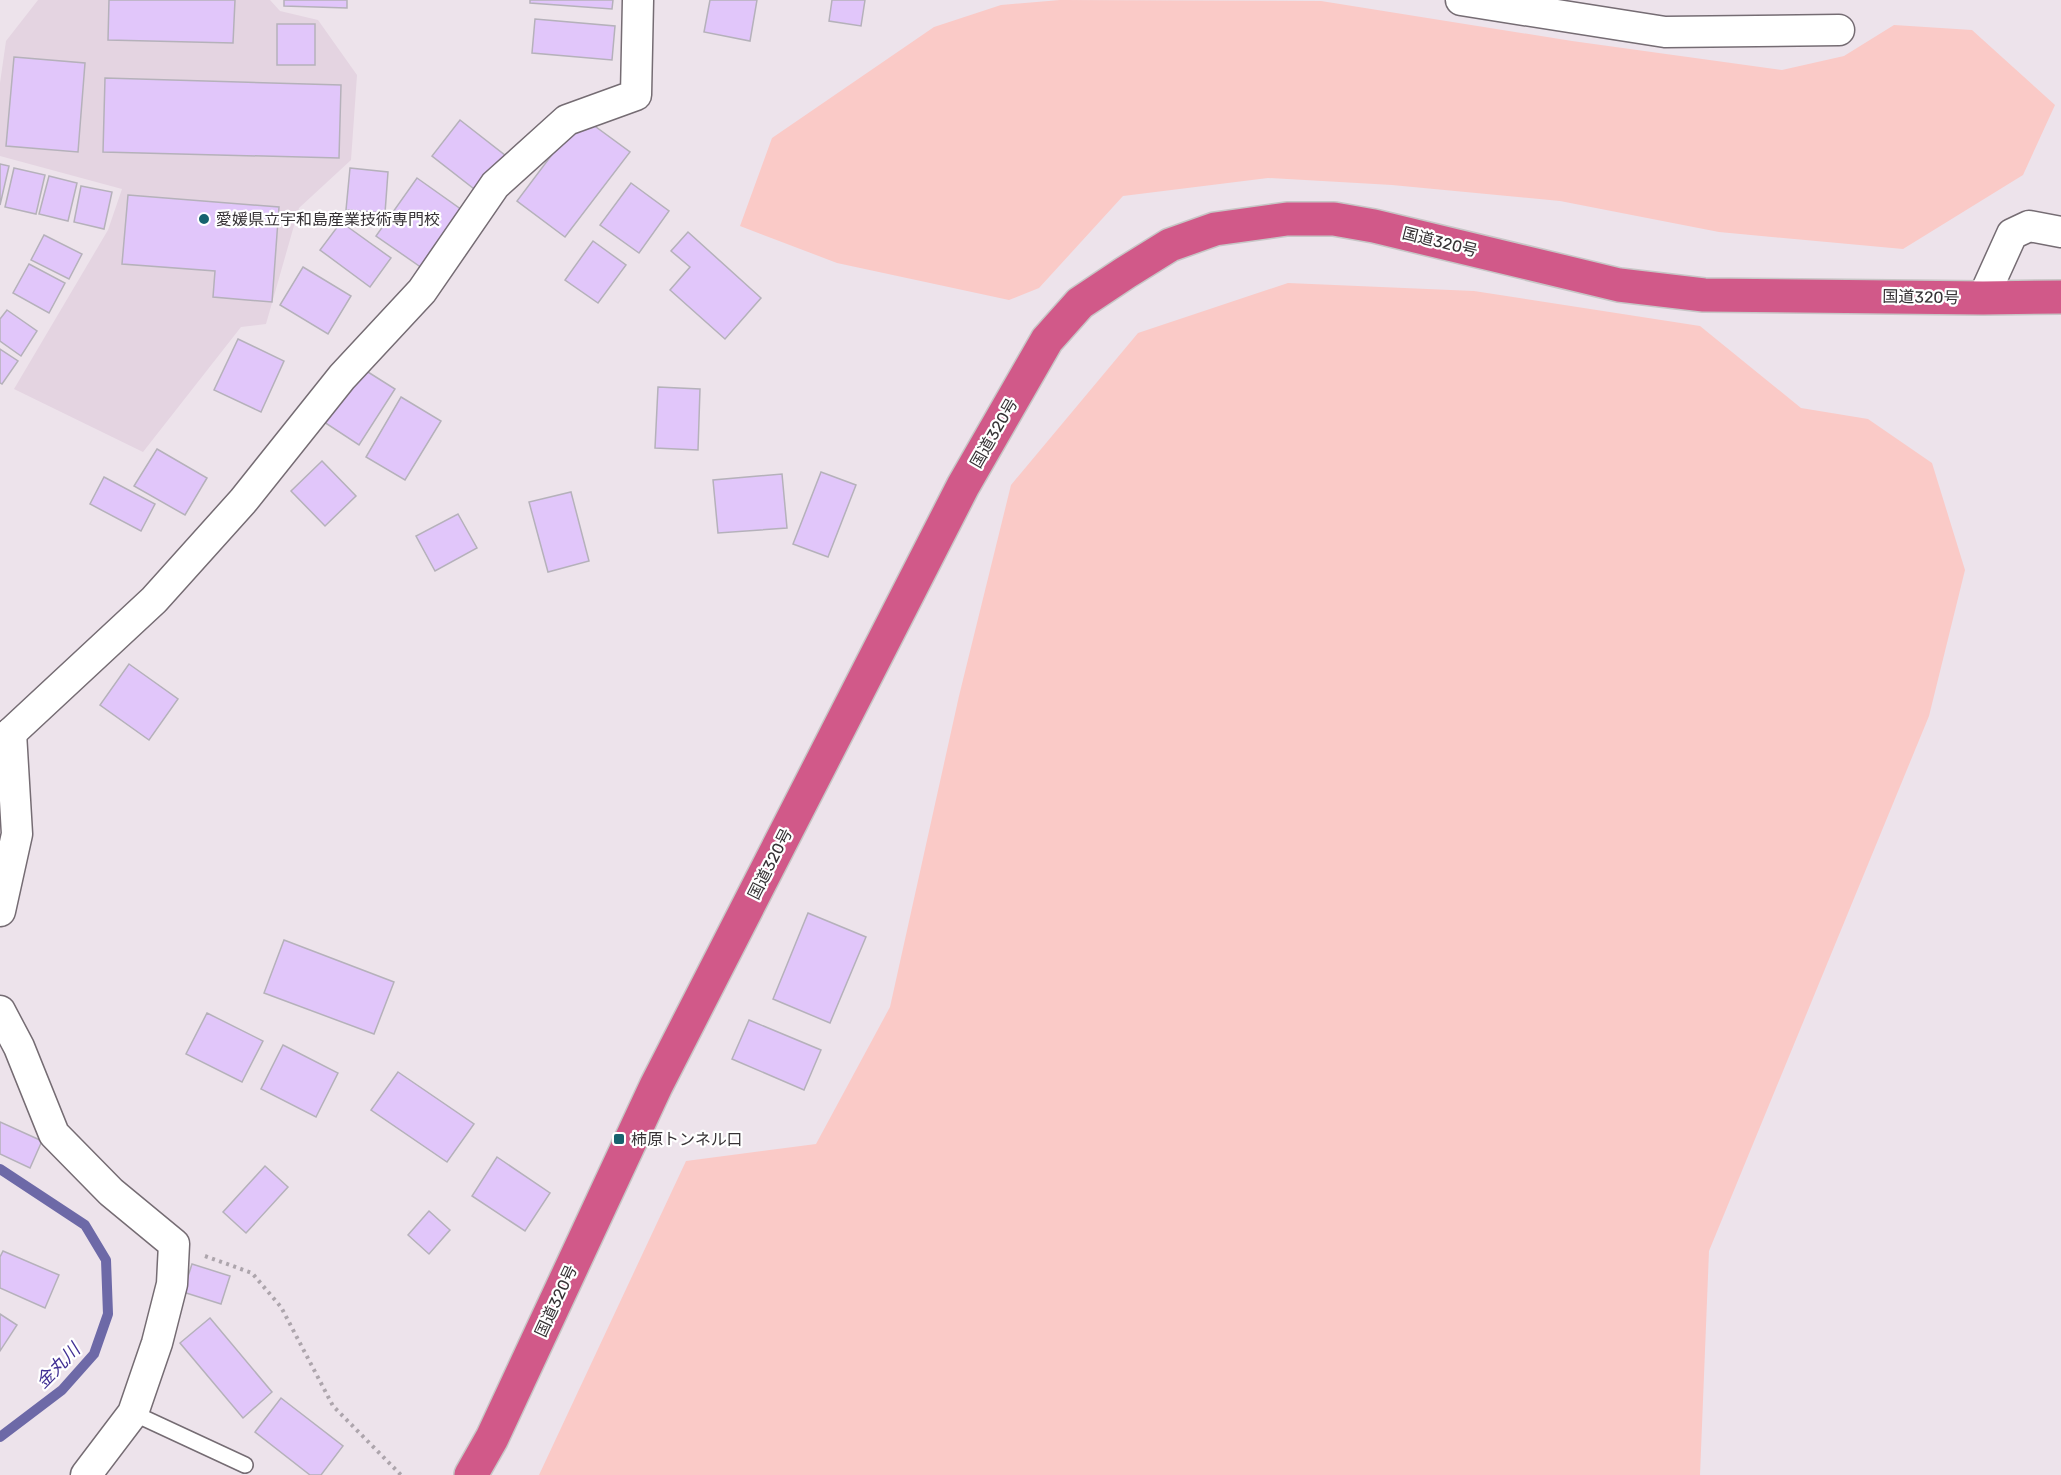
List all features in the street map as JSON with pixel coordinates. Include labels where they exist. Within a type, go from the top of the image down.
[{"type":"highway","name":"国道320号","points":[[471,1475],[492,1438],[656,1086],[963,486],[1047,340],[1080,303],[1170,245],[1215,229],[1287,219],[1334,219],[1374,226],[1619,285],[1704,295],[2061,297]]},
{"type":"street","points":[[0,911],[17,834],[5,730],[154,600],[243,501],[342,377],[422,291],[495,184],[567,120],[636,95],[638,0]]},
{"type":"street","points":[[1461,0],[1665,32],[1839,30]]},
{"type":"street","points":[[1983,298],[2012,234],[2029,226],[2061,232]]},
{"type":"street","points":[[0,1011],[19,1047],[54,1134],[111,1192],[174,1244],[172,1284],[157,1343],[133,1413],[86,1475]]},
{"type":"lane","points":[[133,1413],[245,1465]]},
{"type":"path","points":[[174,1244],[252,1273],[280,1307],[333,1406],[401,1475]]},
{"type":"shaded area","name":"愛媛県立宇和島産業技術専門校","points":[[38,0],[270,0],[280,11],[318,20],[357,75],[351,160],[299,208],[266,324],[241,327],[143,452],[14,389],[108,230],[122,189],[0,156],[0,83],[6,41]]},
{"type":"shaded area","points":[[1060,0],[1321,1],[1572,41],[1782,70],[1844,56],[1894,25],[1972,30],[2055,105],[2023,175],[1903,249],[1719,232],[1560,201],[1392,185],[1268,178],[1123,196],[1039,288],[1009,300],[837,263],[740,226],[772,138],[934,27],[1001,5]]},
{"type":"shaded area","points":[[1288,283],[1474,291],[1700,326],[1801,408],[1868,419],[1932,463],[1965,570],[1929,716],[1709,1251],[1700,1475],[539,1475],[686,1161],[816,1144],[890,1007],[959,696],[1011,485],[1138,333]]},
{"type":"building","points":[[109,0],[235,0],[233,43],[108,40]]},
{"type":"building","points":[[284,0],[347,0],[347,8],[284,6]]},
{"type":"building","points":[[530,0],[613,0],[612,9],[530,3]]},
{"type":"building","points":[[710,0],[757,0],[750,41],[704,32]]},
{"type":"building","points":[[832,0],[865,0],[861,26],[829,21]]},
{"type":"building","points":[[535,19],[615,26],[612,60],[532,53]]},
{"type":"building","points":[[277,24],[315,24],[315,65],[277,65]]},
{"type":"building","points":[[14,57],[85,63],[78,152],[6,146]]},
{"type":"building","points":[[105,78],[341,85],[339,158],[103,152]]},
{"type":"building","points":[[581,116],[630,152],[565,237],[517,201]]},
{"type":"building","points":[[460,120],[506,156],[478,192],[432,156]]},
{"type":"building","points":[[0,164],[9,166],[0,205]]},
{"type":"building","points":[[14,168],[45,175],[36,214],[5,207]]},
{"type":"building","points":[[350,168],[388,172],[385,213],[346,210]]},
{"type":"building","points":[[49,176],[77,183],[68,221],[39,214]]},
{"type":"building","points":[[417,178],[462,210],[422,268],[376,236]]},
{"type":"building","points":[[631,183],[669,211],[639,253],[600,225]]},
{"type":"building","points":[[81,186],[112,192],[104,229],[74,222]]},
{"type":"building","points":[[128,195],[279,207],[272,302],[213,297],[215,271],[122,264]]},
{"type":"building","points":[[341,222],[391,258],[370,287],[320,250]]},
{"type":"building","points":[[688,232],[761,298],[725,339],[670,290],[690,267],[671,251]]},
{"type":"building","points":[[44,235],[82,254],[69,279],[31,260]]},
{"type":"building","points":[[593,241],[626,265],[598,303],[565,280]]},
{"type":"building","points":[[29,264],[65,283],[49,313],[13,293]]},
{"type":"building","points":[[303,267],[351,296],[328,334],[280,305]]},
{"type":"building","points":[[7,310],[37,331],[21,356],[0,341],[0,319]]},
{"type":"building","points":[[238,339],[284,361],[261,412],[214,390]]},
{"type":"building","points":[[0,349],[18,361],[2,384],[0,383]]},
{"type":"building","points":[[360,367],[395,389],[359,445],[324,422]]},
{"type":"building","points":[[658,387],[700,389],[698,450],[655,448]]},
{"type":"building","points":[[401,397],[441,421],[405,480],[366,457]]},
{"type":"building","points":[[157,449],[207,478],[185,515],[134,486]]},
{"type":"building","points":[[322,461],[356,496],[325,526],[291,491]]},
{"type":"building","points":[[821,472],[856,485],[828,557],[793,544]]},
{"type":"building","points":[[782,474],[787,528],[718,533],[713,480]]},
{"type":"building","points":[[104,477],[155,504],[141,531],[90,504]]},
{"type":"building","points":[[571,492],[589,561],[548,572],[529,502]]},
{"type":"building","points":[[458,514],[477,548],[435,571],[416,536]]},
{"type":"building","points":[[129,664],[178,699],[149,740],[100,705]]},
{"type":"building","points":[[808,913],[866,937],[830,1023],[773,999]]},
{"type":"building","points":[[284,940],[394,982],[374,1034],[264,993]]},
{"type":"building","points":[[207,1013],[263,1041],[242,1082],[186,1054]]},
{"type":"building","points":[[749,1020],[821,1050],[804,1090],[732,1059]]},
{"type":"building","points":[[283,1045],[338,1073],[316,1117],[261,1089]]},
{"type":"building","points":[[398,1072],[474,1124],[447,1162],[371,1110]]},
{"type":"building","points":[[0,1122],[42,1141],[30,1168],[0,1154]]},
{"type":"building","points":[[497,1157],[550,1193],[525,1231],[472,1196]]},
{"type":"building","points":[[265,1166],[288,1187],[246,1233],[223,1212]]},
{"type":"building","points":[[429,1211],[450,1230],[429,1254],[408,1235]]},
{"type":"building","points":[[3,1251],[59,1275],[45,1308],[0,1288],[0,1257]]},
{"type":"building","points":[[192,1264],[230,1276],[221,1304],[183,1292]]},
{"type":"building","points":[[0,1314],[17,1325],[0,1351]]},
{"type":"building","points":[[210,1318],[272,1392],[243,1418],[180,1343]]},
{"type":"building","points":[[281,1398],[343,1446],[321,1475],[310,1475],[255,1432]]},
{"type":"waterway","name":"金丸川","points":[[0,1169],[85,1225],[106,1260],[108,1314],[94,1354],[62,1390],[0,1437]]},
{"type":"place","name":"愛媛県立宇和島産業技術専門校","points":[[204,219]]},
{"type":"place","name":"柿原トンネル口","points":[[619,1139]]}]
